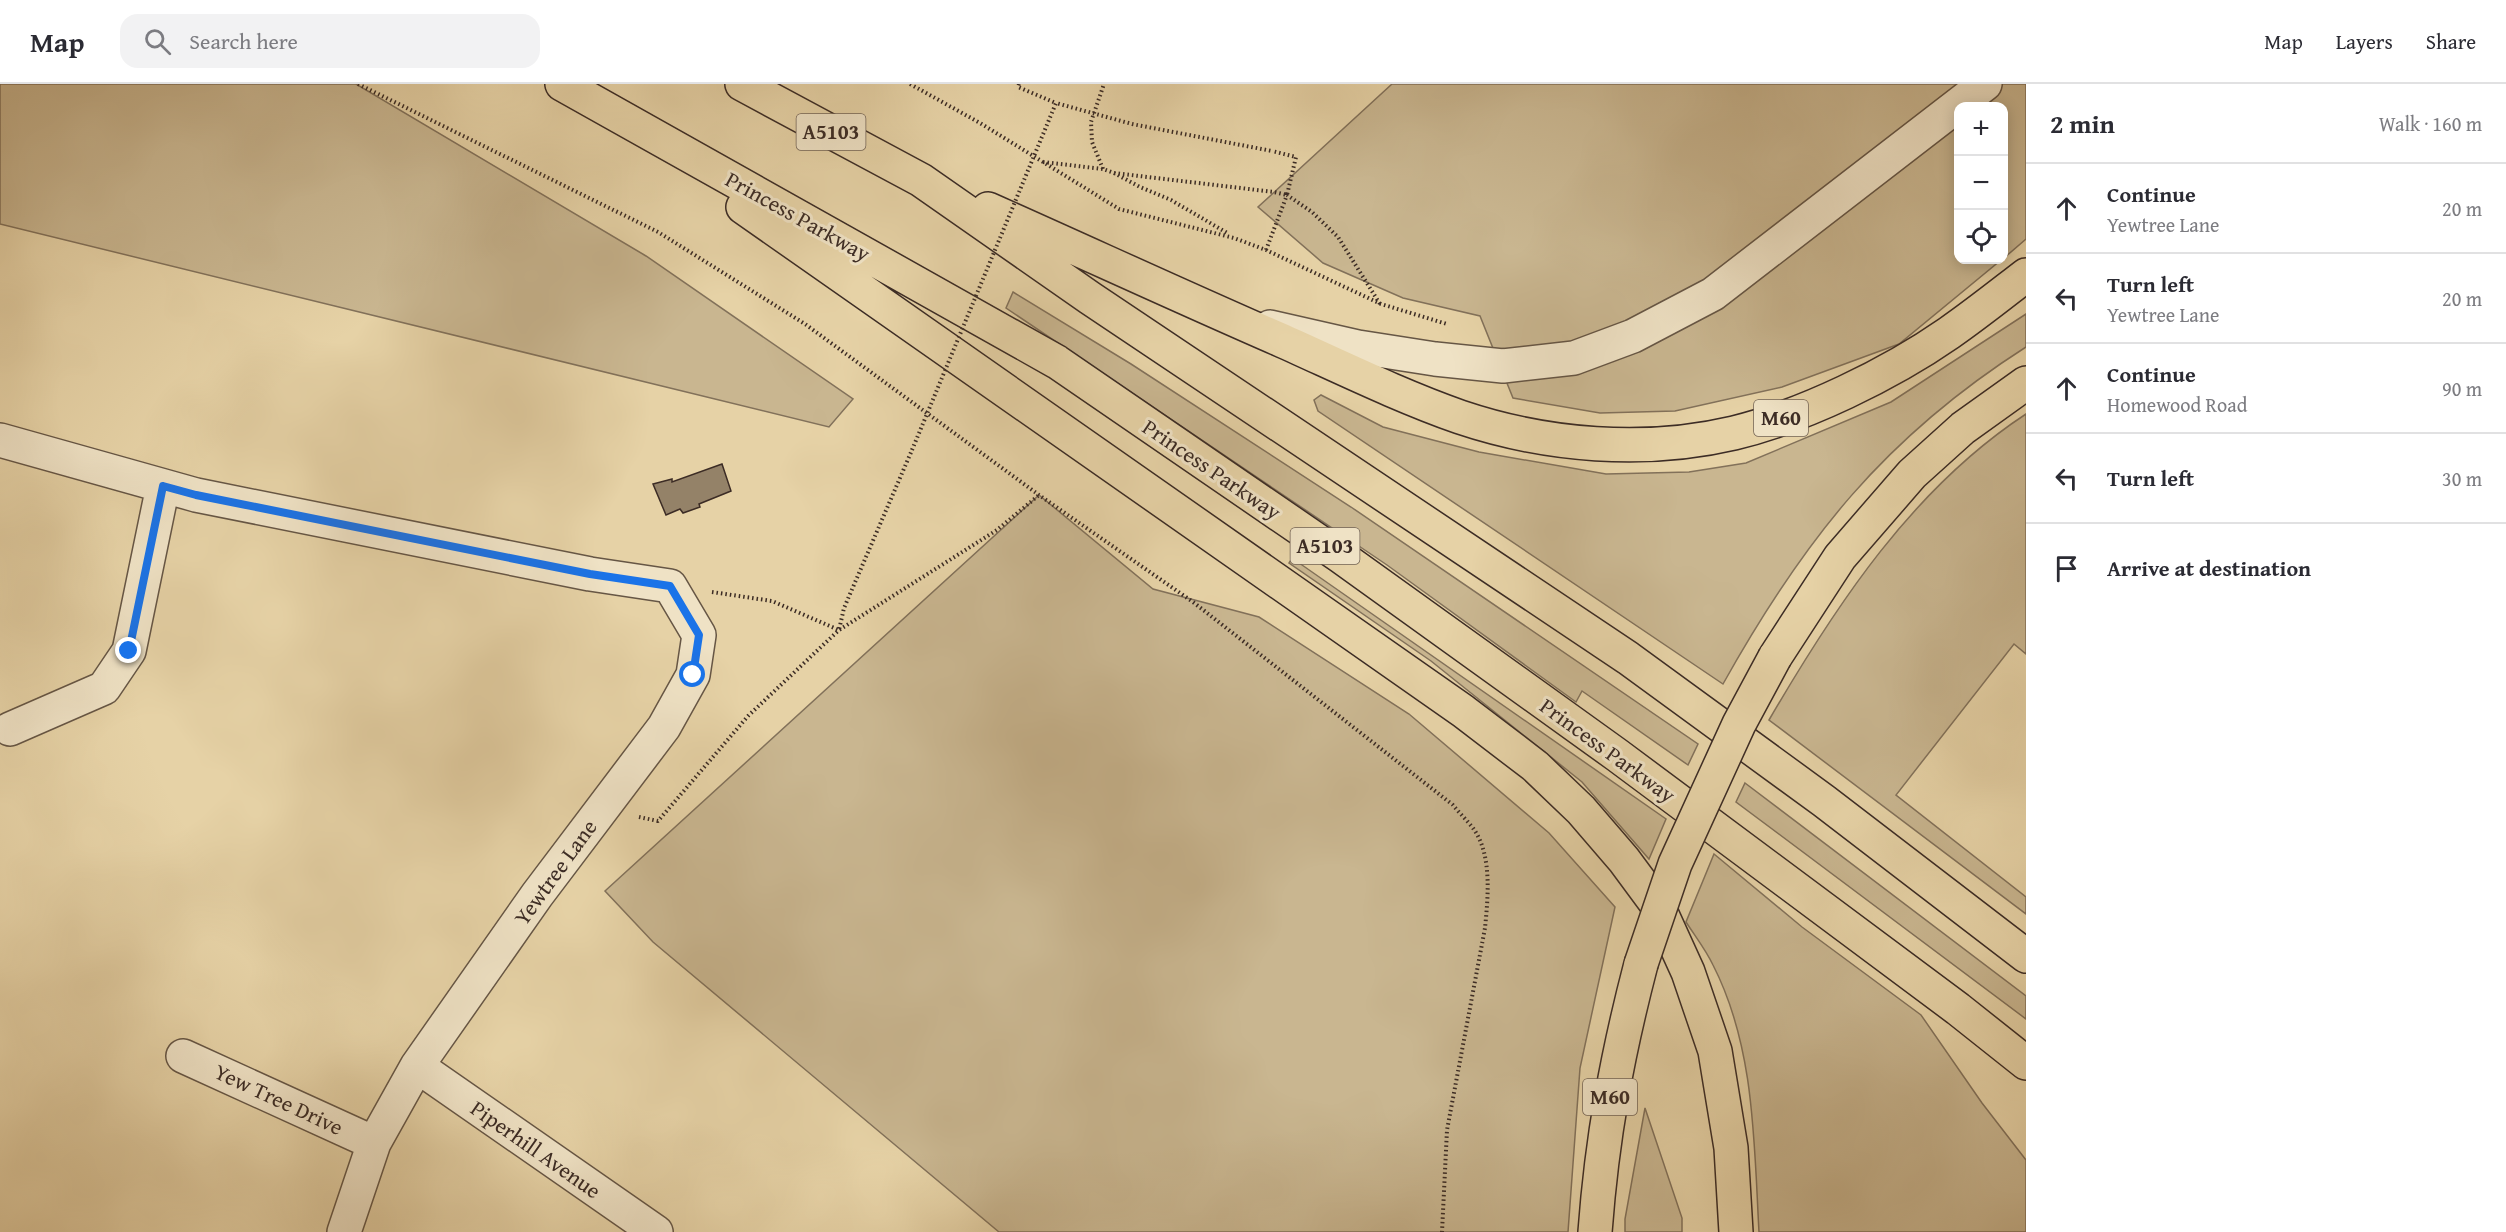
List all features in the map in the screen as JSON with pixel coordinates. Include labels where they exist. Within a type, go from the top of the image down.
[{"type":"highway","name":"A5103","points":[[742,84],[921,180],[1090,298],[1628,658],[1824,801],[2026,956]]},
{"type":"highway","points":[[572,89],[1463,711],[1534,766],[1581,810],[1624,860],[1658,906],[1688,972],[1715,1051],[1731,1148],[1736,1232]]},
{"type":"highway","name":"Princess Parkway","points":[[572,89],[1057,362],[1340,556],[1617,755],[1958,1009],[2026,1063]]},
{"type":"highway","points":[[921,180],[1233,319]]},
{"type":"highway","name":"M60","points":[[1233,319],[1418,400],[1501,429],[1544,438],[1601,444],[1687,441],[1734,433],[1823,402],[1907,359],[1948,334],[2026,275]]},
{"type":"highway","name":"M60","points":[[1595,1232],[1608,1107],[1641,964],[1675,864],[1724,755],[1774,657],[1840,557],[1912,474],[1963,428],[2026,383]]},
{"type":"street","points":[[1233,319],[1358,347],[1435,359],[1503,366],[1574,358],[1634,336],[1713,294],[1985,84]]},
{"type":"street","points":[[0,440],[196,495],[590,574],[670,586]]},
{"type":"street","points":[[10,729],[104,688],[129,651],[163,486]]},
{"type":"street","name":"Yewtree Lane","points":[[344,1232],[374,1143],[417,1066],[537,895],[664,727],[693,675],[699,635],[670,586]]},
{"type":"street","name":"Yew Tree Drive","points":[[183,1056],[374,1143]]},
{"type":"street","name":"Piperhill Avenue","points":[[417,1066],[656,1232]]},
{"type":"path","points":[[358,84],[658,232],[805,324],[1039,495],[1193,602],[1453,805],[1476,832],[1487,865],[1488,899],[1485,928],[1447,1130],[1442,1232]]},
{"type":"path","points":[[910,84],[980,123],[1119,209],[1234,238],[1266,250],[1381,304],[1454,326]]},
{"type":"path","points":[[1103,169],[1092,142],[1091,122],[1104,84]]},
{"type":"path","points":[[1018,86],[1056,103],[1132,124],[1296,157],[1287,195],[1266,250]]},
{"type":"path","points":[[839,630],[844,608],[1056,103]]},
{"type":"path","points":[[1039,161],[1103,169],[1114,173],[1172,200],[1234,238]]},
{"type":"path","points":[[1114,173],[1287,195],[1312,212],[1338,237],[1381,304]]},
{"type":"path","points":[[601,809],[658,821],[748,716],[839,630],[997,530],[1039,495]]},
{"type":"path","points":[[670,586],[772,601],[839,630]]},
{"type":"shaded area","points":[[0,84],[356,84],[646,256],[853,399],[829,427],[0,224]]},
{"type":"shaded area","points":[[1392,84],[2026,84],[2026,239],[2008,255],[2008,102],[1954,102],[1954,264],[1996,264],[1899,344],[1782,387],[1675,411],[1600,413],[1513,398],[1480,316],[1403,298],[1323,263],[1258,207]]},
{"type":"shaded area","points":[[1013,292],[1131,364],[1351,507],[1698,744],[1688,765],[1582,691],[1576,702],[1387,565],[1006,308]]},
{"type":"shaded area","points":[[2026,314],[2026,347],[1976,381],[1931,417],[1852,495],[1817,537],[1785,583],[1723,684],[1318,411],[1314,400],[1321,395],[1383,427],[1479,452],[1606,474],[1689,472],[1746,463],[1891,402]]},
{"type":"shaded area","points":[[2026,414],[2026,654],[2014,644],[1896,795],[2026,897],[2026,914],[1769,720],[1822,634],[1880,552],[1948,477],[1985,444]]},
{"type":"shaded area","points":[[1039,495],[1153,589],[1259,617],[1409,714],[1549,833],[1615,907],[1580,1068],[1568,1232],[999,1232],[653,942],[605,891]]},
{"type":"shaded area","points":[[1292,558],[1666,819],[1649,859],[1582,782],[1431,661],[1289,563]]},
{"type":"shaded area","points":[[1745,783],[2026,996],[2026,1019],[1736,802]]},
{"type":"shaded area","points":[[1714,854],[1802,927],[1921,1015],[1982,1103],[2026,1160],[2026,1232],[1759,1232],[1753,1130],[1745,1062],[1727,996],[1704,948],[1686,922]]},
{"type":"shaded area","points":[[1645,1108],[1682,1218],[1682,1232],[1625,1232],[1625,1219]]},
{"type":"building","points":[[722,464],[731,491],[699,504],[700,507],[683,513],[680,509],[666,515],[653,484],[672,479],[672,482]]},
{"type":"route","points":[[129,651],[163,486],[196,495],[590,574],[670,586],[699,635],[693,675]]}]
